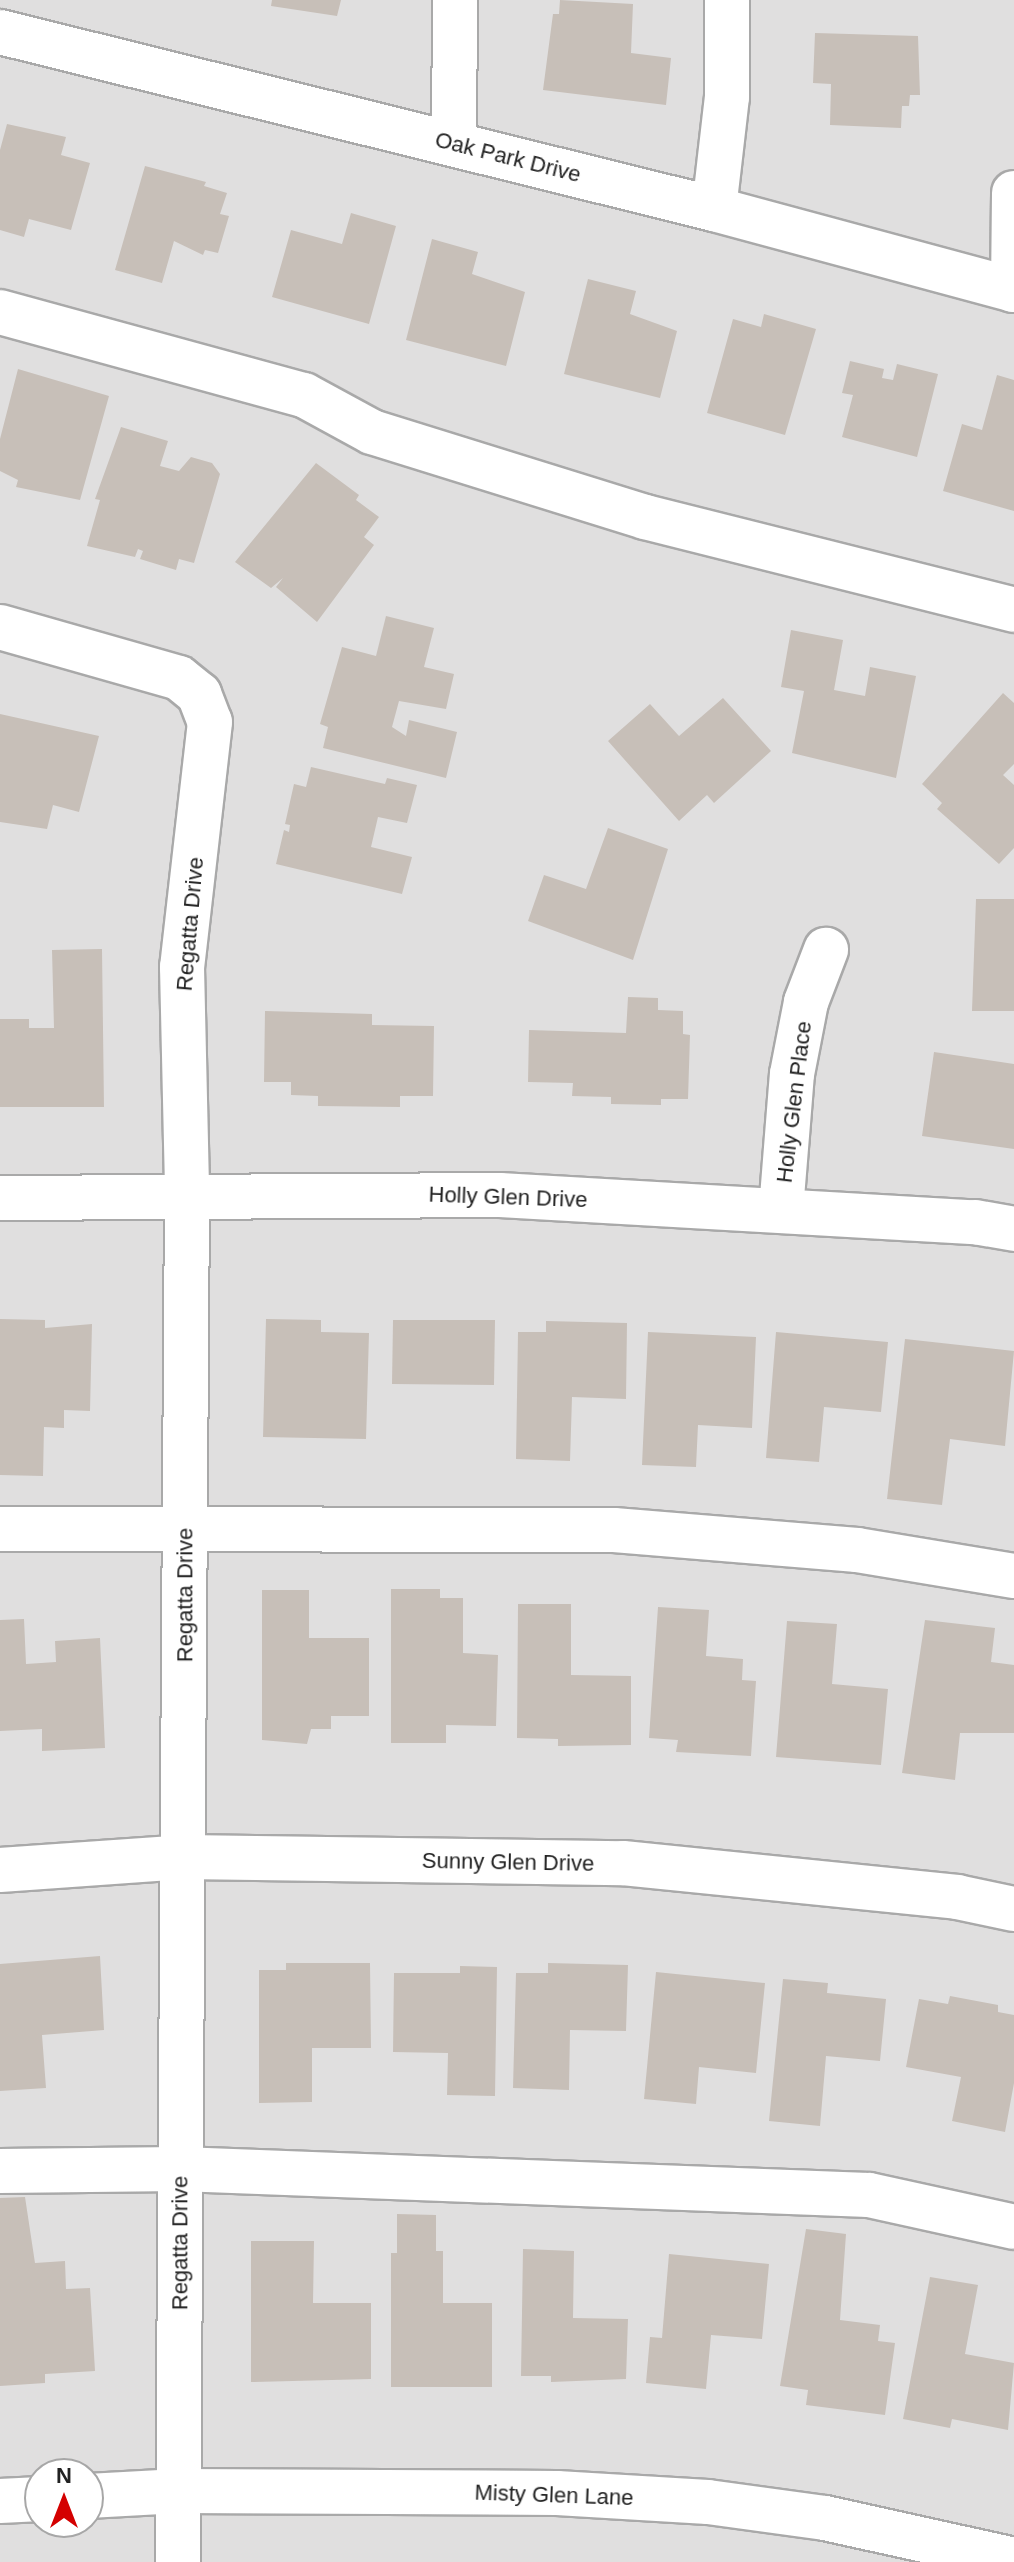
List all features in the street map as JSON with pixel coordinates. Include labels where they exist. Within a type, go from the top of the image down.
[{"type":"street","points":[[454,143],[455,0]]},
{"type":"street","points":[[714,209],[727,97],[727,0]]},
{"type":"street","name":"Oak Park Drive","points":[[0,32],[714,209],[1013,290]]},
{"type":"street","points":[[1013,290],[1014,193]]},
{"type":"street","points":[[0,312],[304,395],[372,432],[645,517],[1014,610]]},
{"type":"street","name":"Regatta Drive","points":[[0,627],[145,667],[190,684],[210,722],[182,967],[187,1193],[178,2562]]},
{"type":"street","name":"Holly Glen Place","points":[[781,1210],[792,1074],[806,1002],[826,950]]},
{"type":"street","name":"Holly Glen Drive","points":[[0,1198],[187,1193],[500,1195],[781,1210],[1014,1229]]},
{"type":"street","points":[[0,1529],[466,1527],[741,1538],[857,1550],[1014,1576]]},
{"type":"street","name":"Sunny Glen Drive","points":[[0,1870],[184,1857],[623,1863],[957,1897],[1014,1909]]},
{"type":"street","points":[[0,2171],[180,2169],[869,2195],[1014,2227]]},
{"type":"street","name":"Misty Glen Lane","points":[[104,2495],[179,2491],[557,2493],[708,2502],[825,2518],[955,2543],[1014,2560]]},
{"type":"street","points":[[0,2501],[24,2500]]},
{"type":"shaded area","points":[[0,0],[1014,0],[1014,2562],[0,2562]]},
{"type":"building","points":[[272,0],[341,0],[337,16],[271,6]]},
{"type":"building","points":[[560,0],[633,4],[631,53],[671,58],[666,105],[543,90],[553,14],[559,14]]},
{"type":"building","points":[[815,33],[918,36],[920,95],[910,95],[909,106],[902,106],[901,128],[830,125],[831,84],[813,83]]},
{"type":"building","points":[[7,124],[66,137],[61,155],[90,163],[71,230],[29,219],[24,237],[0,230],[0,150]]},
{"type":"building","points":[[145,166],[206,182],[204,186],[227,193],[220,214],[229,216],[218,253],[205,250],[203,255],[174,241],[162,283],[115,270]]},
{"type":"building","points":[[351,213],[396,226],[369,324],[272,297],[291,230],[342,244]]},
{"type":"building","points":[[432,239],[478,252],[472,274],[525,292],[506,366],[406,340]]},
{"type":"building","points":[[588,279],[636,291],[630,314],[677,331],[660,398],[564,374]]},
{"type":"building","points":[[764,314],[816,329],[785,435],[707,413],[733,319],[761,327]]},
{"type":"building","points":[[850,361],[884,369],[882,378],[893,380],[897,364],[938,374],[917,457],[842,437],[853,395],[842,393]]},
{"type":"building","points":[[18,369],[109,396],[80,500],[16,487],[18,480],[0,471],[0,439]]},
{"type":"building","points":[[997,375],[1014,380],[1014,511],[943,491],[962,424],[982,430]]},
{"type":"building","points":[[121,427],[168,441],[160,466],[179,471],[191,457],[212,463],[220,474],[194,563],[179,559],[176,570],[140,559],[143,551],[138,549],[135,557],[87,546],[100,500],[95,499]]},
{"type":"building","points":[[316,463],[359,495],[356,500],[379,517],[364,537],[374,545],[317,622],[276,587],[283,578],[271,588],[235,562]]},
{"type":"building","points":[[386,616],[434,628],[424,667],[454,674],[446,709],[399,701],[392,727],[406,736],[409,720],[457,732],[446,778],[323,748],[328,727],[320,724],[342,647],[376,656]]},
{"type":"building","points":[[791,630],[843,640],[834,690],[865,696],[870,667],[916,676],[896,778],[792,753],[804,691],[781,687]]},
{"type":"building","points":[[1003,693],[1014,703],[1014,764],[1003,775],[1014,785],[1014,848],[999,864],[937,809],[942,803],[922,784]]},
{"type":"building","points":[[723,698],[771,751],[714,803],[707,795],[679,821],[608,741],[650,704],[679,736]]},
{"type":"building","points":[[0,714],[99,736],[79,812],[53,805],[47,829],[0,822]]},
{"type":"building","points":[[311,767],[385,784],[387,778],[417,785],[407,823],[378,817],[371,847],[412,857],[402,894],[276,864],[284,830],[289,832],[290,825],[285,824],[294,784],[306,787]]},
{"type":"building","points":[[608,828],[668,849],[633,960],[528,921],[544,875],[586,889]]},
{"type":"building","points":[[976,899],[1014,899],[1014,1011],[972,1011]]},
{"type":"building","points":[[102,949],[104,1107],[0,1107],[0,1019],[29,1019],[29,1028],[54,1028],[52,950]]},
{"type":"building","points":[[628,997],[658,998],[658,1010],[683,1011],[683,1034],[690,1035],[688,1099],[661,1099],[661,1105],[611,1104],[611,1097],[572,1096],[573,1083],[528,1082],[529,1030],[626,1033]]},
{"type":"building","points":[[265,1011],[372,1014],[372,1025],[434,1026],[433,1096],[400,1096],[400,1107],[318,1106],[318,1096],[291,1095],[291,1082],[264,1082]]},
{"type":"building","points":[[934,1052],[1014,1064],[1014,1149],[922,1136]]},
{"type":"building","points":[[0,1319],[45,1320],[45,1328],[92,1324],[90,1411],[64,1410],[64,1428],[44,1427],[43,1476],[0,1475]]},
{"type":"building","points":[[266,1319],[321,1320],[321,1332],[369,1333],[366,1439],[263,1437]]},
{"type":"building","points":[[393,1320],[495,1320],[494,1385],[392,1384]]},
{"type":"building","points":[[546,1321],[627,1323],[626,1399],[572,1397],[570,1461],[516,1459],[518,1332],[546,1332]]},
{"type":"building","points":[[648,1332],[756,1337],[752,1428],[698,1425],[696,1467],[642,1465]]},
{"type":"building","points":[[776,1332],[888,1342],[881,1412],[824,1407],[819,1462],[766,1458]]},
{"type":"building","points":[[905,1339],[1014,1351],[1005,1446],[950,1439],[942,1505],[887,1499]]},
{"type":"building","points":[[391,1589],[440,1589],[440,1598],[463,1598],[463,1653],[498,1655],[496,1726],[446,1725],[446,1743],[391,1743]]},
{"type":"building","points":[[262,1590],[309,1590],[309,1638],[369,1638],[369,1716],[331,1716],[331,1729],[311,1729],[307,1744],[262,1740]]},
{"type":"building","points":[[518,1604],[571,1604],[571,1675],[631,1676],[631,1745],[558,1746],[558,1739],[517,1738]]},
{"type":"building","points":[[658,1607],[709,1610],[706,1656],[743,1659],[742,1680],[756,1681],[751,1756],[676,1752],[678,1740],[649,1738]]},
{"type":"building","points":[[24,1619],[26,1664],[56,1662],[55,1641],[100,1638],[105,1748],[42,1751],[42,1729],[0,1731],[0,1620]]},
{"type":"building","points":[[925,1620],[995,1628],[991,1662],[1014,1665],[1014,1733],[960,1733],[955,1780],[902,1773]]},
{"type":"building","points":[[787,1621],[837,1624],[832,1684],[888,1689],[881,1765],[776,1757]]},
{"type":"building","points":[[100,1956],[104,2030],[42,2035],[46,2088],[0,2091],[0,1964]]},
{"type":"building","points":[[286,1963],[370,1963],[371,2048],[312,2048],[312,2102],[259,2103],[259,1970],[286,1970]]},
{"type":"building","points":[[548,1963],[628,1965],[626,2031],[570,2030],[569,2090],[513,2088],[516,1973],[548,1973]]},
{"type":"building","points":[[460,1966],[497,1967],[495,2096],[447,2095],[448,2053],[393,2052],[394,1973],[460,1973]]},
{"type":"building","points":[[656,1972],[765,1983],[756,2073],[699,2067],[696,2104],[644,2099]]},
{"type":"building","points":[[783,1979],[828,1983],[827,1993],[886,1999],[880,2061],[826,2056],[820,2126],[769,2121]]},
{"type":"building","points":[[950,1996],[998,2005],[998,2012],[1014,2015],[1014,2083],[1005,2132],[952,2121],[961,2077],[906,2067],[919,1999],[948,2004]]},
{"type":"building","points":[[25,2197],[35,2263],[65,2261],[66,2289],[90,2288],[95,2371],[45,2374],[45,2383],[0,2386],[0,2198]]},
{"type":"building","points":[[397,2214],[436,2215],[436,2251],[443,2251],[443,2303],[492,2303],[492,2387],[391,2387],[391,2253],[397,2253]]},
{"type":"building","points":[[806,2229],[846,2234],[840,2320],[880,2325],[878,2341],[895,2343],[885,2415],[806,2405],[808,2390],[780,2386]]},
{"type":"building","points":[[251,2241],[314,2241],[313,2303],[371,2303],[371,2379],[251,2382]]},
{"type":"building","points":[[523,2249],[574,2251],[573,2318],[628,2319],[626,2379],[551,2382],[551,2376],[521,2376]]},
{"type":"building","points":[[669,2254],[769,2264],[762,2339],[711,2335],[706,2389],[646,2383],[650,2337],[662,2338]]},
{"type":"building","points":[[930,2277],[978,2285],[965,2354],[1014,2363],[1008,2430],[952,2419],[950,2428],[903,2419]]}]
